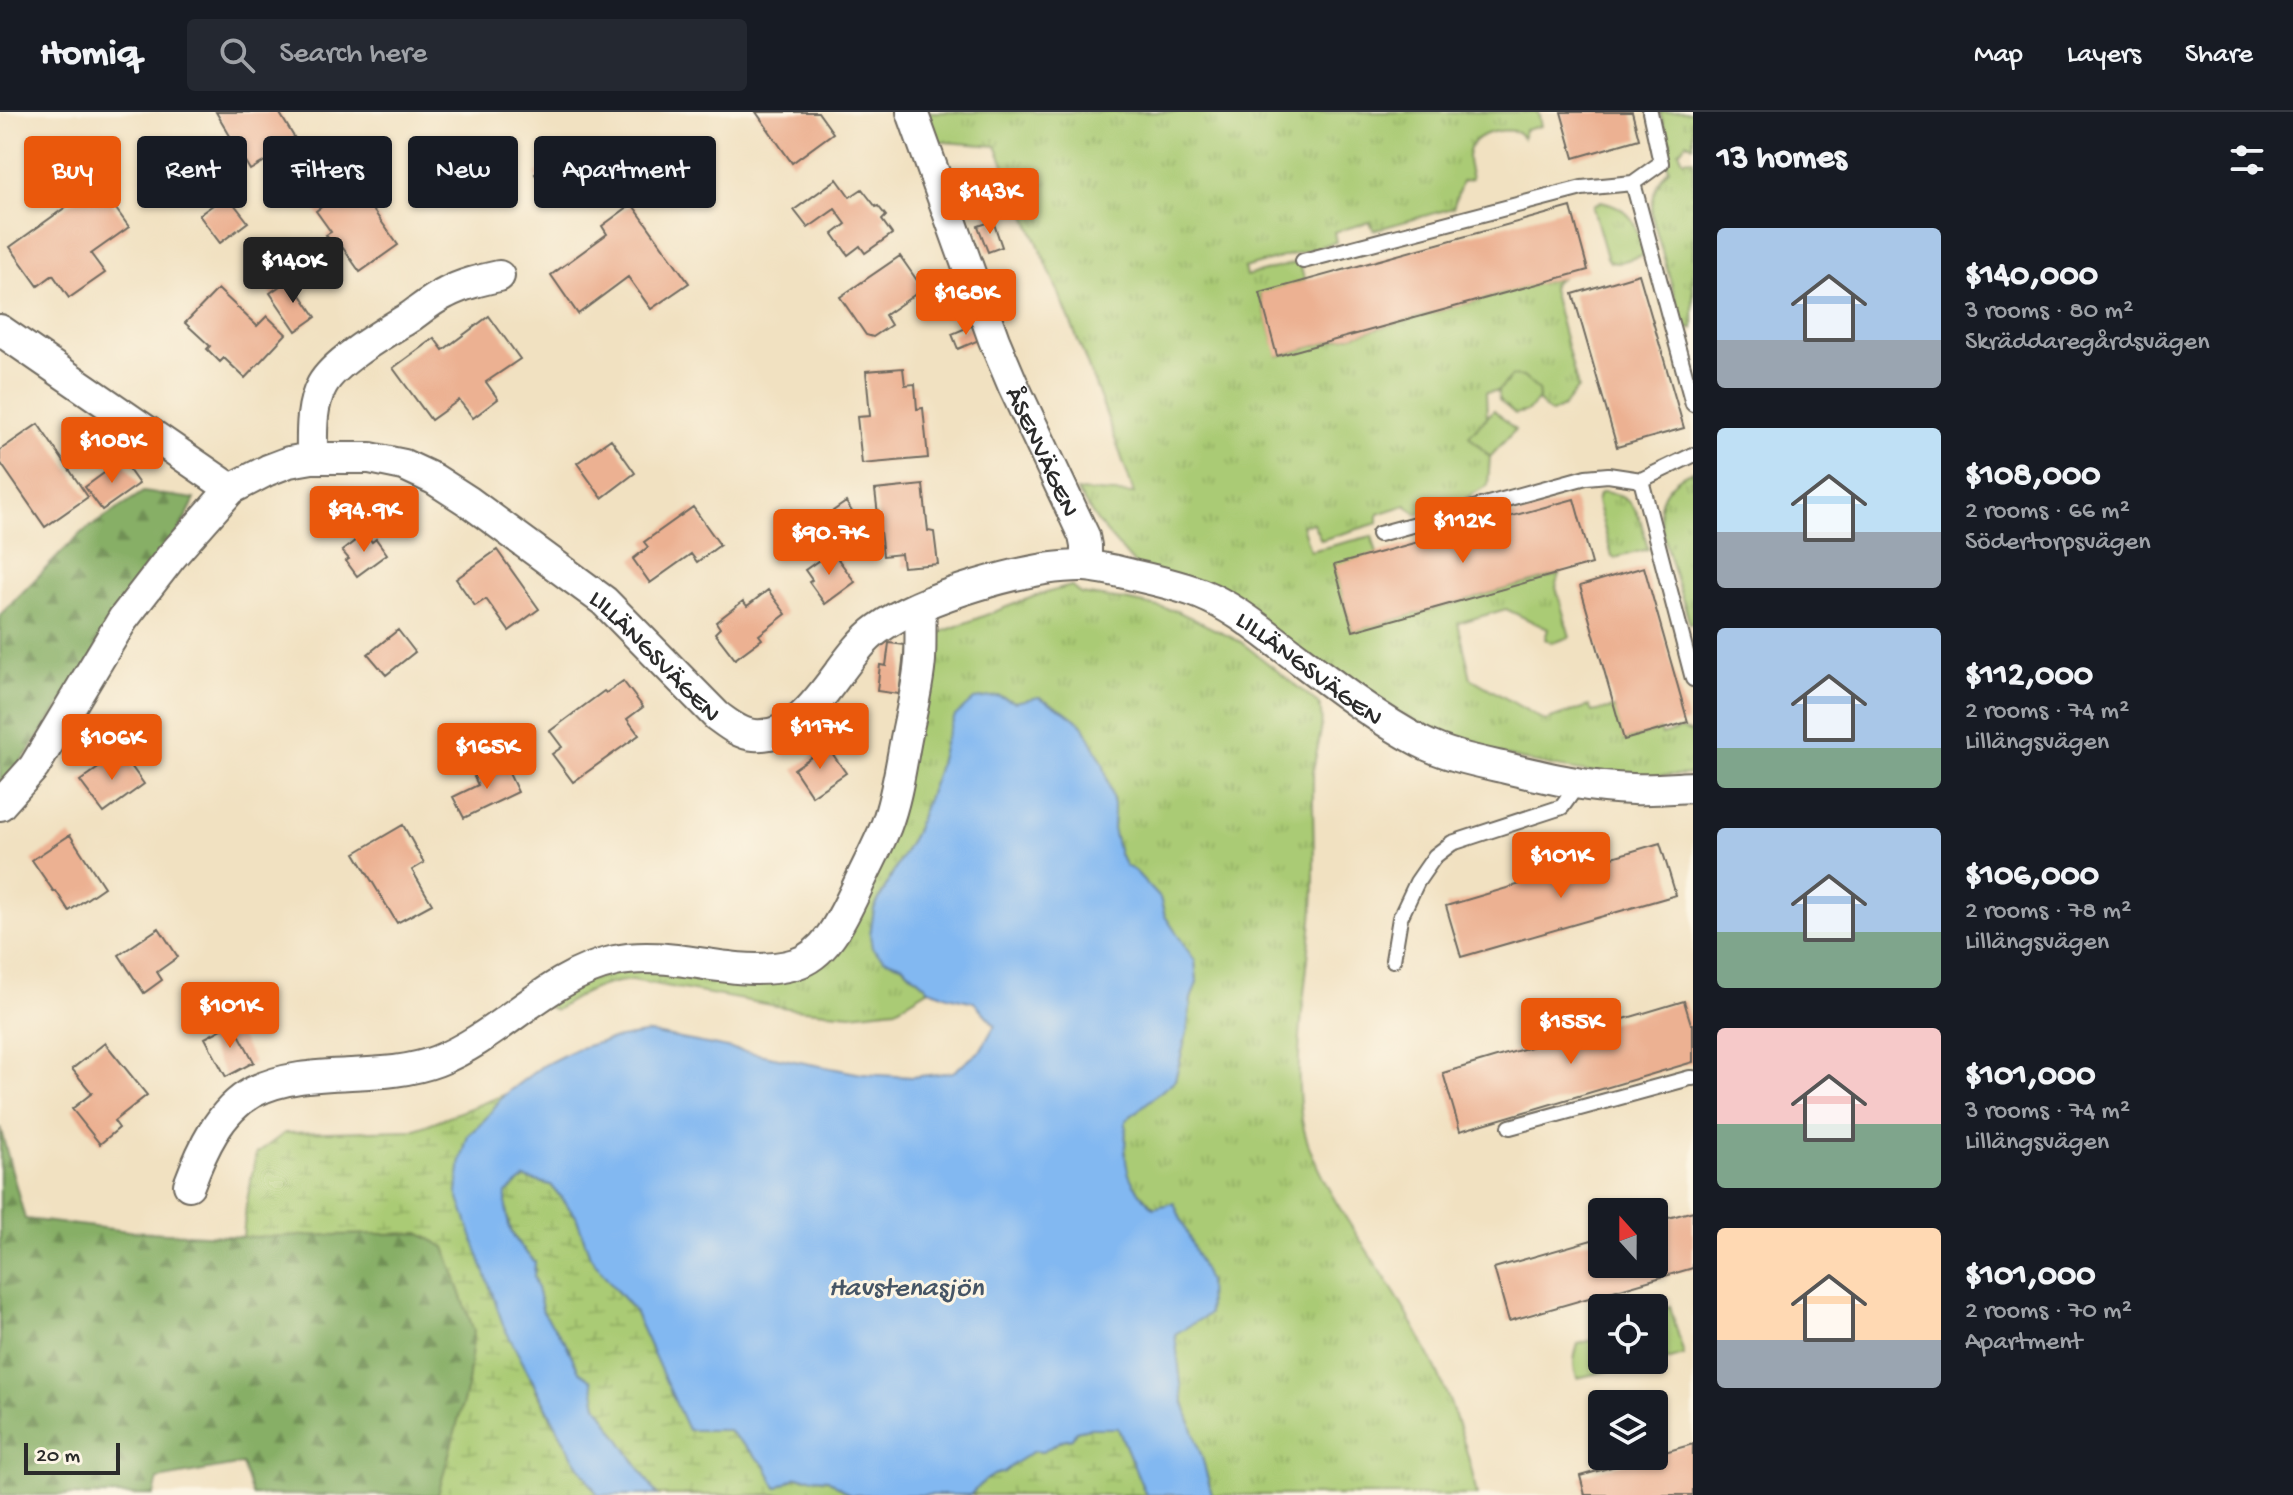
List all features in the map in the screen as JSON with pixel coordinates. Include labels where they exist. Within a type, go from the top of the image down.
[{"type":"street","name":"ÅSENVÄGEN","points":[[912,112],[994,340],[1084,536],[1086,566]]},
{"type":"street","points":[[312,458],[311,427],[315,404],[323,384],[335,371],[363,348],[444,293],[499,276]]},
{"type":"street","points":[[0,330],[231,489]]},
{"type":"street","name":"LILLÄNGSVÄGEN","points":[[0,805],[34,767],[123,619],[171,557],[231,489],[268,470],[312,458],[370,458],[404,465],[434,479],[604,601],[717,716],[736,730],[755,735],[774,732],[794,723],[813,706],[860,644],[877,629],[921,606],[994,581],[1038,571],[1086,566],[1202,594],[1240,615],[1371,711],[1423,743],[1466,759],[1579,783],[1632,789],[1693,787]]},
{"type":"street","points":[[189,1185],[201,1154],[218,1125],[239,1102],[254,1092],[287,1081],[322,1075],[403,1070],[435,1061],[469,1046],[573,975],[598,965],[626,959],[659,958],[754,968],[779,967],[798,963],[815,954],[833,932],[847,907],[886,824],[898,784],[920,663],[921,606]]},
{"type":"lane","points":[[1303,261],[1582,188],[1633,183],[1661,163],[1650,112]]},
{"type":"lane","points":[[1633,183],[1693,404]]},
{"type":"lane","points":[[1379,534],[1586,477],[1608,475],[1641,480],[1693,455]]},
{"type":"lane","points":[[1641,480],[1693,679]]},
{"type":"lane","points":[[1393,960],[1400,918],[1417,882],[1435,856],[1462,839],[1562,807],[1579,783]]},
{"type":"lane","points":[[1510,1127],[1693,1078]]},
{"type":"green space","points":[[921,112],[1538,112],[1541,126],[1525,130],[1523,138],[1518,132],[1502,131],[1486,134],[1473,143],[1468,159],[1472,179],[1462,181],[1453,208],[1374,230],[1370,222],[1334,232],[1336,242],[1244,268],[1246,276],[1299,262],[1305,281],[1260,294],[1278,356],[1562,277],[1554,282],[1552,289],[1578,388],[1563,407],[1551,413],[1537,401],[1539,397],[1512,376],[1498,391],[1486,392],[1487,417],[1469,436],[1490,457],[1488,485],[1464,499],[1417,514],[1406,505],[1378,514],[1378,523],[1321,540],[1313,523],[1302,525],[1310,551],[1372,536],[1377,554],[1334,566],[1353,631],[1560,574],[1556,587],[1570,637],[1552,643],[1545,639],[1548,629],[1506,609],[1458,623],[1471,678],[1545,721],[1589,706],[1592,712],[1615,708],[1625,740],[1660,730],[1662,735],[1681,729],[1693,733],[1693,774],[1631,776],[1582,771],[1508,756],[1438,734],[1134,564],[1099,524],[1077,491],[1134,494],[1086,362],[996,146],[932,141]]},
{"type":"green space","points":[[1660,112],[1693,112],[1693,146],[1687,142],[1679,151],[1683,160],[1693,159],[1693,329],[1684,328],[1652,216],[1656,191],[1669,169],[1661,140],[1667,138]]},
{"type":"green space","points":[[1601,201],[1621,208],[1632,220],[1644,255],[1610,262],[1593,208]]},
{"type":"green space","points":[[1512,376],[1523,377],[1538,390],[1539,397],[1528,411],[1515,414],[1499,400],[1498,391]]},
{"type":"green space","points":[[1494,410],[1515,430],[1490,457],[1469,436]]},
{"type":"green space","points":[[1693,471],[1693,623],[1690,624],[1666,547],[1660,507],[1672,484]]},
{"type":"green space","points":[[143,492],[195,499],[181,528],[0,789],[0,615],[81,533]]},
{"type":"green space","points":[[1599,494],[1615,494],[1631,504],[1640,519],[1648,549],[1615,558],[1612,556],[1597,502]]},
{"type":"green space","points":[[1071,586],[1081,594],[1177,611],[1241,642],[1319,704],[1321,731],[1313,775],[1313,908],[1299,1064],[1305,1135],[1323,1178],[1430,1356],[1453,1410],[1477,1495],[1212,1495],[1183,1400],[1155,1208],[1130,1178],[1126,1159],[1126,1120],[1175,1080],[1197,982],[1195,961],[1165,916],[1160,898],[1135,871],[1126,866],[1119,854],[1113,829],[1114,805],[1103,763],[1083,725],[1040,697],[1015,702],[999,696],[945,740],[915,832],[874,909],[884,959],[901,965],[929,989],[896,1009],[851,1014],[793,1009],[632,980],[592,990],[556,1010],[541,1004],[573,985],[630,969],[759,980],[854,916],[926,638],[1038,595]]},
{"type":"green space","points":[[504,1095],[468,1135],[457,1193],[537,1392],[598,1495],[438,1495],[468,1384],[474,1331],[445,1247],[419,1233],[243,1237],[256,1154],[285,1133],[413,1130]]},
{"type":"green space","points":[[0,1127],[25,1219],[129,1231],[243,1237],[419,1233],[445,1247],[474,1331],[468,1384],[438,1495],[252,1495],[242,1464],[158,1479],[154,1495],[0,1495]]},
{"type":"green space","points":[[525,1178],[551,1185],[576,1216],[590,1256],[633,1309],[688,1429],[728,1430],[765,1465],[777,1487],[797,1477],[828,1479],[850,1495],[657,1495],[597,1405],[591,1380],[579,1372],[566,1344],[543,1312],[534,1277],[535,1262],[515,1239],[507,1214],[506,1193]]},
{"type":"green space","points":[[1668,1307],[1684,1355],[1668,1360]]},
{"type":"green space","points":[[1588,1341],[1588,1374],[1594,1374],[1577,1378],[1574,1361],[1578,1344]]},
{"type":"green space","points":[[1118,1428],[1146,1495],[970,1495],[983,1482],[1034,1451],[1042,1452],[1062,1440],[1072,1438],[1076,1431]]},
{"type":"water","name":"Havstenasjön","points":[[999,696],[1015,702],[1039,697],[1083,725],[1103,763],[1114,805],[1113,829],[1119,854],[1126,866],[1135,871],[1160,898],[1165,916],[1195,961],[1197,982],[1175,1080],[1126,1120],[1125,1147],[1130,1178],[1143,1197],[1154,1208],[1174,1203],[1208,1281],[1209,1314],[1175,1334],[1183,1400],[1212,1495],[1146,1495],[1118,1428],[1076,1431],[1072,1438],[1062,1440],[1042,1452],[1034,1451],[1004,1472],[994,1475],[970,1495],[850,1495],[828,1479],[797,1477],[777,1488],[765,1465],[728,1430],[688,1430],[633,1309],[590,1256],[576,1216],[551,1185],[525,1178],[506,1193],[508,1223],[515,1239],[535,1262],[534,1277],[543,1312],[566,1344],[579,1371],[592,1380],[597,1405],[657,1495],[598,1495],[572,1455],[504,1327],[457,1193],[468,1135],[504,1095],[542,1066],[576,1049],[650,1033],[862,1074],[912,1077],[953,1072],[980,1051],[995,1025],[974,1002],[929,989],[902,965],[884,959],[872,948],[870,935],[874,909],[915,832],[955,716],[974,699]]},
{"type":"building","points":[[216,112],[279,112],[293,136],[263,136],[263,162],[250,170],[247,165],[247,136],[230,136]]},
{"type":"building","points":[[756,112],[818,112],[833,133],[792,163]]},
{"type":"building","points":[[1561,112],[1632,112],[1639,139],[1574,158]]},
{"type":"building","points":[[837,179],[850,197],[862,189],[886,216],[882,220],[892,234],[865,253],[860,246],[848,255],[833,234],[846,224],[835,209],[808,228],[794,210]]},
{"type":"building","points":[[996,196],[1002,212],[987,218],[981,202]]},
{"type":"building","points":[[1571,207],[1588,270],[1277,356],[1260,293]]},
{"type":"building","points":[[64,208],[115,208],[129,227],[91,254],[105,273],[69,298],[53,275],[38,286],[10,247]]},
{"type":"building","points":[[209,208],[237,208],[248,222],[220,243],[199,215]]},
{"type":"building","points":[[320,208],[372,208],[398,245],[360,272],[343,248],[338,251],[326,235],[331,232],[316,211]]},
{"type":"building","points":[[627,208],[635,208],[689,283],[651,309],[628,277],[578,314],[551,275],[607,234],[602,226]]},
{"type":"building","points":[[993,221],[1002,247],[988,252],[978,226]]},
{"type":"building","points":[[900,256],[923,289],[885,315],[891,325],[873,337],[866,335],[840,297]]},
{"type":"building","points":[[1639,274],[1684,428],[1617,447],[1573,294]]},
{"type":"building","points":[[290,279],[316,317],[296,331],[270,293]]},
{"type":"building","points":[[218,289],[257,326],[267,316],[286,334],[245,378],[224,358],[220,362],[207,349],[210,346],[185,323]]},
{"type":"building","points":[[489,316],[520,359],[486,382],[498,399],[473,418],[459,400],[431,420],[393,368],[434,338],[443,350]]},
{"type":"building","points":[[973,325],[979,340],[958,349],[952,334]]},
{"type":"building","points":[[903,368],[905,385],[915,384],[917,409],[923,408],[928,458],[862,464],[857,417],[870,416],[866,371]]},
{"type":"building","points":[[38,424],[88,497],[45,527],[0,462],[0,450]]},
{"type":"building","points":[[611,439],[635,473],[602,498],[577,463]]},
{"type":"building","points":[[122,460],[139,484],[102,510],[85,487]]},
{"type":"building","points":[[923,485],[928,531],[934,532],[938,564],[903,567],[901,554],[883,556],[875,490]]},
{"type":"building","points":[[1574,499],[1592,564],[1353,631],[1334,565]]},
{"type":"building","points":[[846,502],[854,515],[841,523],[833,511]]},
{"type":"building","points":[[693,507],[720,545],[697,562],[691,554],[650,583],[633,559],[648,547],[644,542]]},
{"type":"building","points":[[365,533],[372,542],[376,539],[387,554],[357,576],[342,551]]},
{"type":"building","points":[[497,550],[539,609],[509,631],[486,599],[475,606],[456,579]]},
{"type":"building","points":[[832,551],[855,582],[825,604],[809,582],[812,580],[805,570]]},
{"type":"building","points":[[1644,567],[1688,722],[1624,740],[1580,586]]},
{"type":"building","points":[[768,590],[786,614],[759,635],[762,639],[735,659],[715,633],[720,628],[716,622],[743,601],[747,606]]},
{"type":"building","points":[[398,630],[415,652],[386,675],[368,654]]},
{"type":"building","points":[[889,643],[905,645],[899,694],[877,691],[880,665],[886,666]]},
{"type":"building","points":[[623,681],[643,707],[627,719],[639,735],[573,782],[552,754],[562,747],[550,731],[604,691],[606,693]]},
{"type":"building","points":[[827,746],[846,773],[812,796],[794,769]]},
{"type":"building","points":[[121,752],[144,784],[104,813],[80,781]]},
{"type":"building","points":[[504,763],[518,792],[464,818],[453,797],[478,785],[474,777]]},
{"type":"building","points":[[403,825],[424,863],[412,870],[432,904],[397,923],[355,853]]},
{"type":"building","points":[[70,835],[104,887],[69,911],[32,860]]},
{"type":"building","points":[[1660,843],[1676,895],[1461,957],[1446,906]]},
{"type":"building","points":[[159,928],[178,957],[157,972],[162,980],[144,993],[119,955]]},
{"type":"building","points":[[1684,1001],[1693,1024],[1693,1062],[1460,1131],[1443,1073]]},
{"type":"building","points":[[233,1023],[254,1062],[226,1077],[205,1038]]},
{"type":"building","points":[[105,1043],[147,1095],[114,1121],[119,1128],[100,1144],[72,1109],[92,1093],[72,1069]]},
{"type":"building","points":[[1693,1211],[1693,1268],[1668,1275],[1668,1218]]},
{"type":"building","points":[[1588,1241],[1588,1278],[1658,1278],[1603,1294],[1588,1294],[1588,1298],[1509,1321],[1494,1268]]},
{"type":"building","points":[[1693,1444],[1693,1495],[1585,1495],[1580,1476],[1601,1470],[1668,1470],[1668,1451]]}]
